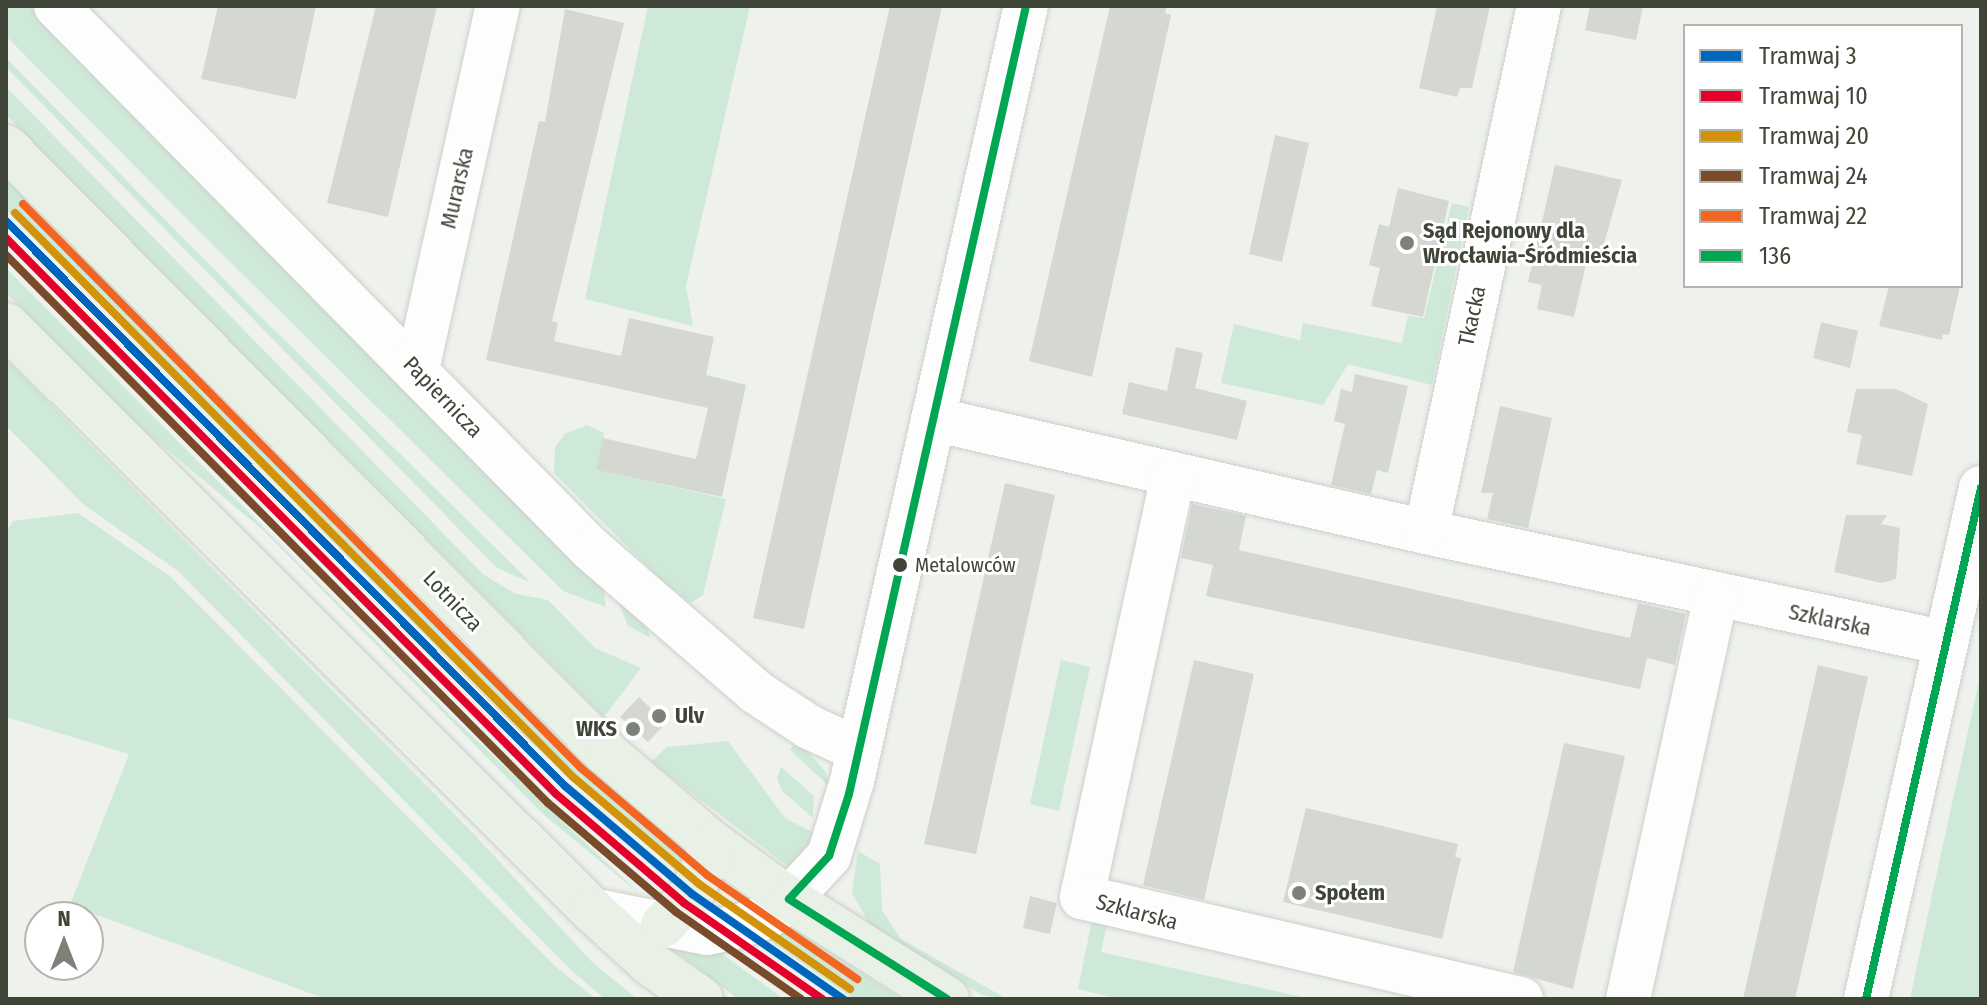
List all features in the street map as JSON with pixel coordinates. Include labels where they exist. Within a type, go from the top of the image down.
[{"type":"main road","name":"Lotnicza","points":[[6,147],[537,688],[713,844],[789,899],[947,999]]},
{"type":"main road","points":[[6,325],[592,910],[651,964],[701,999]]},
{"type":"main road","points":[[663,925],[692,894],[713,844]]},
{"type":"street","name":"Papiernicza","points":[[56,6],[591,549],[768,701],[859,750]]},
{"type":"street","name":"Murarska","points":[[417,370],[498,6]]},
{"type":"street","points":[[592,910],[707,933],[740,926],[768,916],[789,899],[815,876],[835,845],[1026,6]]},
{"type":"street","name":"Tkacka","points":[[1426,532],[1539,6]]},
{"type":"street","name":"Szklarska","points":[[933,419],[1426,532],[1946,643]]},
{"type":"street","name":"Szklarska","points":[[1173,476],[1082,897],[1521,999]]},
{"type":"street","points":[[1866,999],[1981,488]]},
{"type":"street","points":[[1628,999],[1716,596]]},
{"type":"green space","points":[[6,6],[40,6],[602,574],[606,607],[563,591],[200,232],[6,36]]},
{"type":"green space","points":[[648,6],[750,6],[686,286],[693,326],[585,299]]},
{"type":"green space","points":[[6,58],[255,311],[530,582],[497,568],[6,67]]},
{"type":"green space","points":[[6,87],[484,575],[516,594],[548,600],[595,648],[641,668],[604,717],[6,115]]},
{"type":"green space","points":[[6,179],[577,757],[679,845],[687,857],[685,879],[524,736],[6,209]]},
{"type":"green space","points":[[1452,203],[1469,207],[1432,385],[1348,364],[1323,405],[1221,383],[1234,324],[1300,340],[1303,323],[1402,343],[1408,316],[1424,318]]},
{"type":"green space","points":[[6,268],[456,721],[641,895],[543,814],[263,530],[130,419],[6,293]]},
{"type":"green space","points":[[6,359],[474,834],[592,962],[637,999],[605,999],[571,970],[178,571],[83,504],[6,426]]},
{"type":"green space","points":[[587,425],[604,433],[597,470],[726,499],[703,595],[691,603],[661,580],[554,473],[555,447],[565,434]]},
{"type":"green space","points":[[78,513],[171,577],[555,966],[596,999],[326,999],[104,917],[104,901],[72,901],[129,754],[6,717],[6,532],[13,521]]},
{"type":"green space","points":[[612,585],[639,610],[651,638],[628,626]]},
{"type":"green space","points":[[1061,660],[1090,667],[1059,811],[1030,804]]},
{"type":"green space","points":[[1981,672],[1981,999],[1910,999],[1932,895]]},
{"type":"green space","points":[[797,740],[825,771],[830,787],[790,750]]},
{"type":"green space","points":[[728,741],[785,818],[818,835],[791,869],[651,762],[667,747]]},
{"type":"green space","points":[[781,767],[814,796],[813,818],[782,791],[777,779]]},
{"type":"green space","points":[[858,851],[880,864],[882,910],[901,939],[1007,999],[982,995],[871,927],[852,893]]},
{"type":"green space","points":[[781,920],[902,999],[854,999],[756,931]]},
{"type":"green space","points":[[1092,920],[1107,924],[1101,952],[1311,999],[1119,999],[1078,989]]},
{"type":"green space","points":[[704,941],[784,999],[738,999],[676,951],[673,944]]},
{"type":"building","points":[[218,6],[316,6],[296,99],[201,79]]},
{"type":"building","points":[[376,6],[437,6],[388,217],[327,203]]},
{"type":"building","points":[[890,6],[942,6],[804,629],[753,618]]},
{"type":"building","points":[[1110,6],[1167,6],[1165,13],[1171,15],[1092,377],[1029,361]]},
{"type":"building","points":[[1437,6],[1490,6],[1472,88],[1460,88],[1457,97],[1419,88]]},
{"type":"building","points":[[1590,6],[1643,6],[1636,40],[1585,30]]},
{"type":"building","points":[[565,9],[624,23],[552,321],[558,323],[554,341],[621,356],[629,318],[714,337],[706,375],[746,385],[722,497],[596,470],[603,438],[696,459],[708,408],[486,360],[539,121],[545,122]]},
{"type":"building","points":[[1275,135],[1309,143],[1282,262],[1249,254]]},
{"type":"building","points":[[1555,165],[1622,180],[1600,258],[1588,255],[1574,317],[1537,309],[1542,285],[1528,282]]},
{"type":"building","points":[[1398,188],[1449,201],[1423,317],[1371,306],[1380,268],[1369,265],[1379,224],[1389,227]]},
{"type":"building","points":[[1888,288],[1960,288],[1949,335],[1943,334],[1942,340],[1879,326]]},
{"type":"building","points":[[1821,322],[1858,331],[1850,368],[1813,358]]},
{"type":"building","points":[[1176,347],[1203,353],[1195,388],[1247,401],[1237,440],[1122,414],[1129,382],[1167,391]]},
{"type":"building","points":[[1355,374],[1408,386],[1388,473],[1377,470],[1371,494],[1331,485],[1345,424],[1334,421],[1341,389],[1352,392]]},
{"type":"building","points":[[1856,389],[1896,389],[1928,404],[1912,476],[1856,464],[1862,435],[1847,432]]},
{"type":"building","points":[[1500,406],[1552,418],[1528,528],[1487,519],[1493,493],[1481,493]]},
{"type":"building","points":[[1005,483],[1055,495],[976,854],[924,844]]},
{"type":"building","points":[[1192,504],[1246,516],[1239,550],[1589,629],[1630,638],[1638,603],[1686,614],[1675,665],[1647,658],[1640,689],[1206,596],[1213,565],[1181,558]]},
{"type":"building","points":[[1846,515],[1887,515],[1881,524],[1900,528],[1896,579],[1882,583],[1834,572]]},
{"type":"building","points":[[1194,660],[1254,674],[1204,900],[1143,885]]},
{"type":"building","points":[[1818,665],[1868,677],[1795,999],[1743,999]]},
{"type":"building","points":[[639,697],[666,723],[648,742],[620,717]]},
{"type":"building","points":[[1564,743],[1625,756],[1573,989],[1513,972]]},
{"type":"building","points":[[1306,808],[1458,844],[1455,857],[1461,858],[1442,939],[1283,902]]},
{"type":"building","points":[[1030,896],[1057,903],[1050,934],[1023,928]]},
{"type":"tram line","name":"22","points":[[23,204],[581,768],[707,875],[857,979]]},
{"type":"tram line","name":"20","points":[[15,213],[573,777],[699,884],[850,989]]},
{"type":"tram line","name":"3","points":[[6,221],[565,786],[692,894],[843,999]]},
{"type":"tram line","name":"10","points":[[6,238],[556,794],[684,903],[822,999]]},
{"type":"tram line","name":"24","points":[[6,255],[548,803],[676,912],[801,999]]},
{"type":"transit line","name":"136","points":[[947,999],[789,899],[829,856],[849,794],[1026,6]]},
{"type":"transit line","name":"136","points":[[1866,999],[1981,488]]},
{"type":"place","name":"Sąd Rejonowy dla Wrocławia-Śródmieścia","points":[[1407,243]]},
{"type":"place","name":"Metalowców","points":[[900,565]]},
{"type":"place","name":"Ulv","points":[[659,716]]},
{"type":"place","name":"WKS","points":[[633,729]]},
{"type":"place","name":"Społem","points":[[1299,893]]}]
